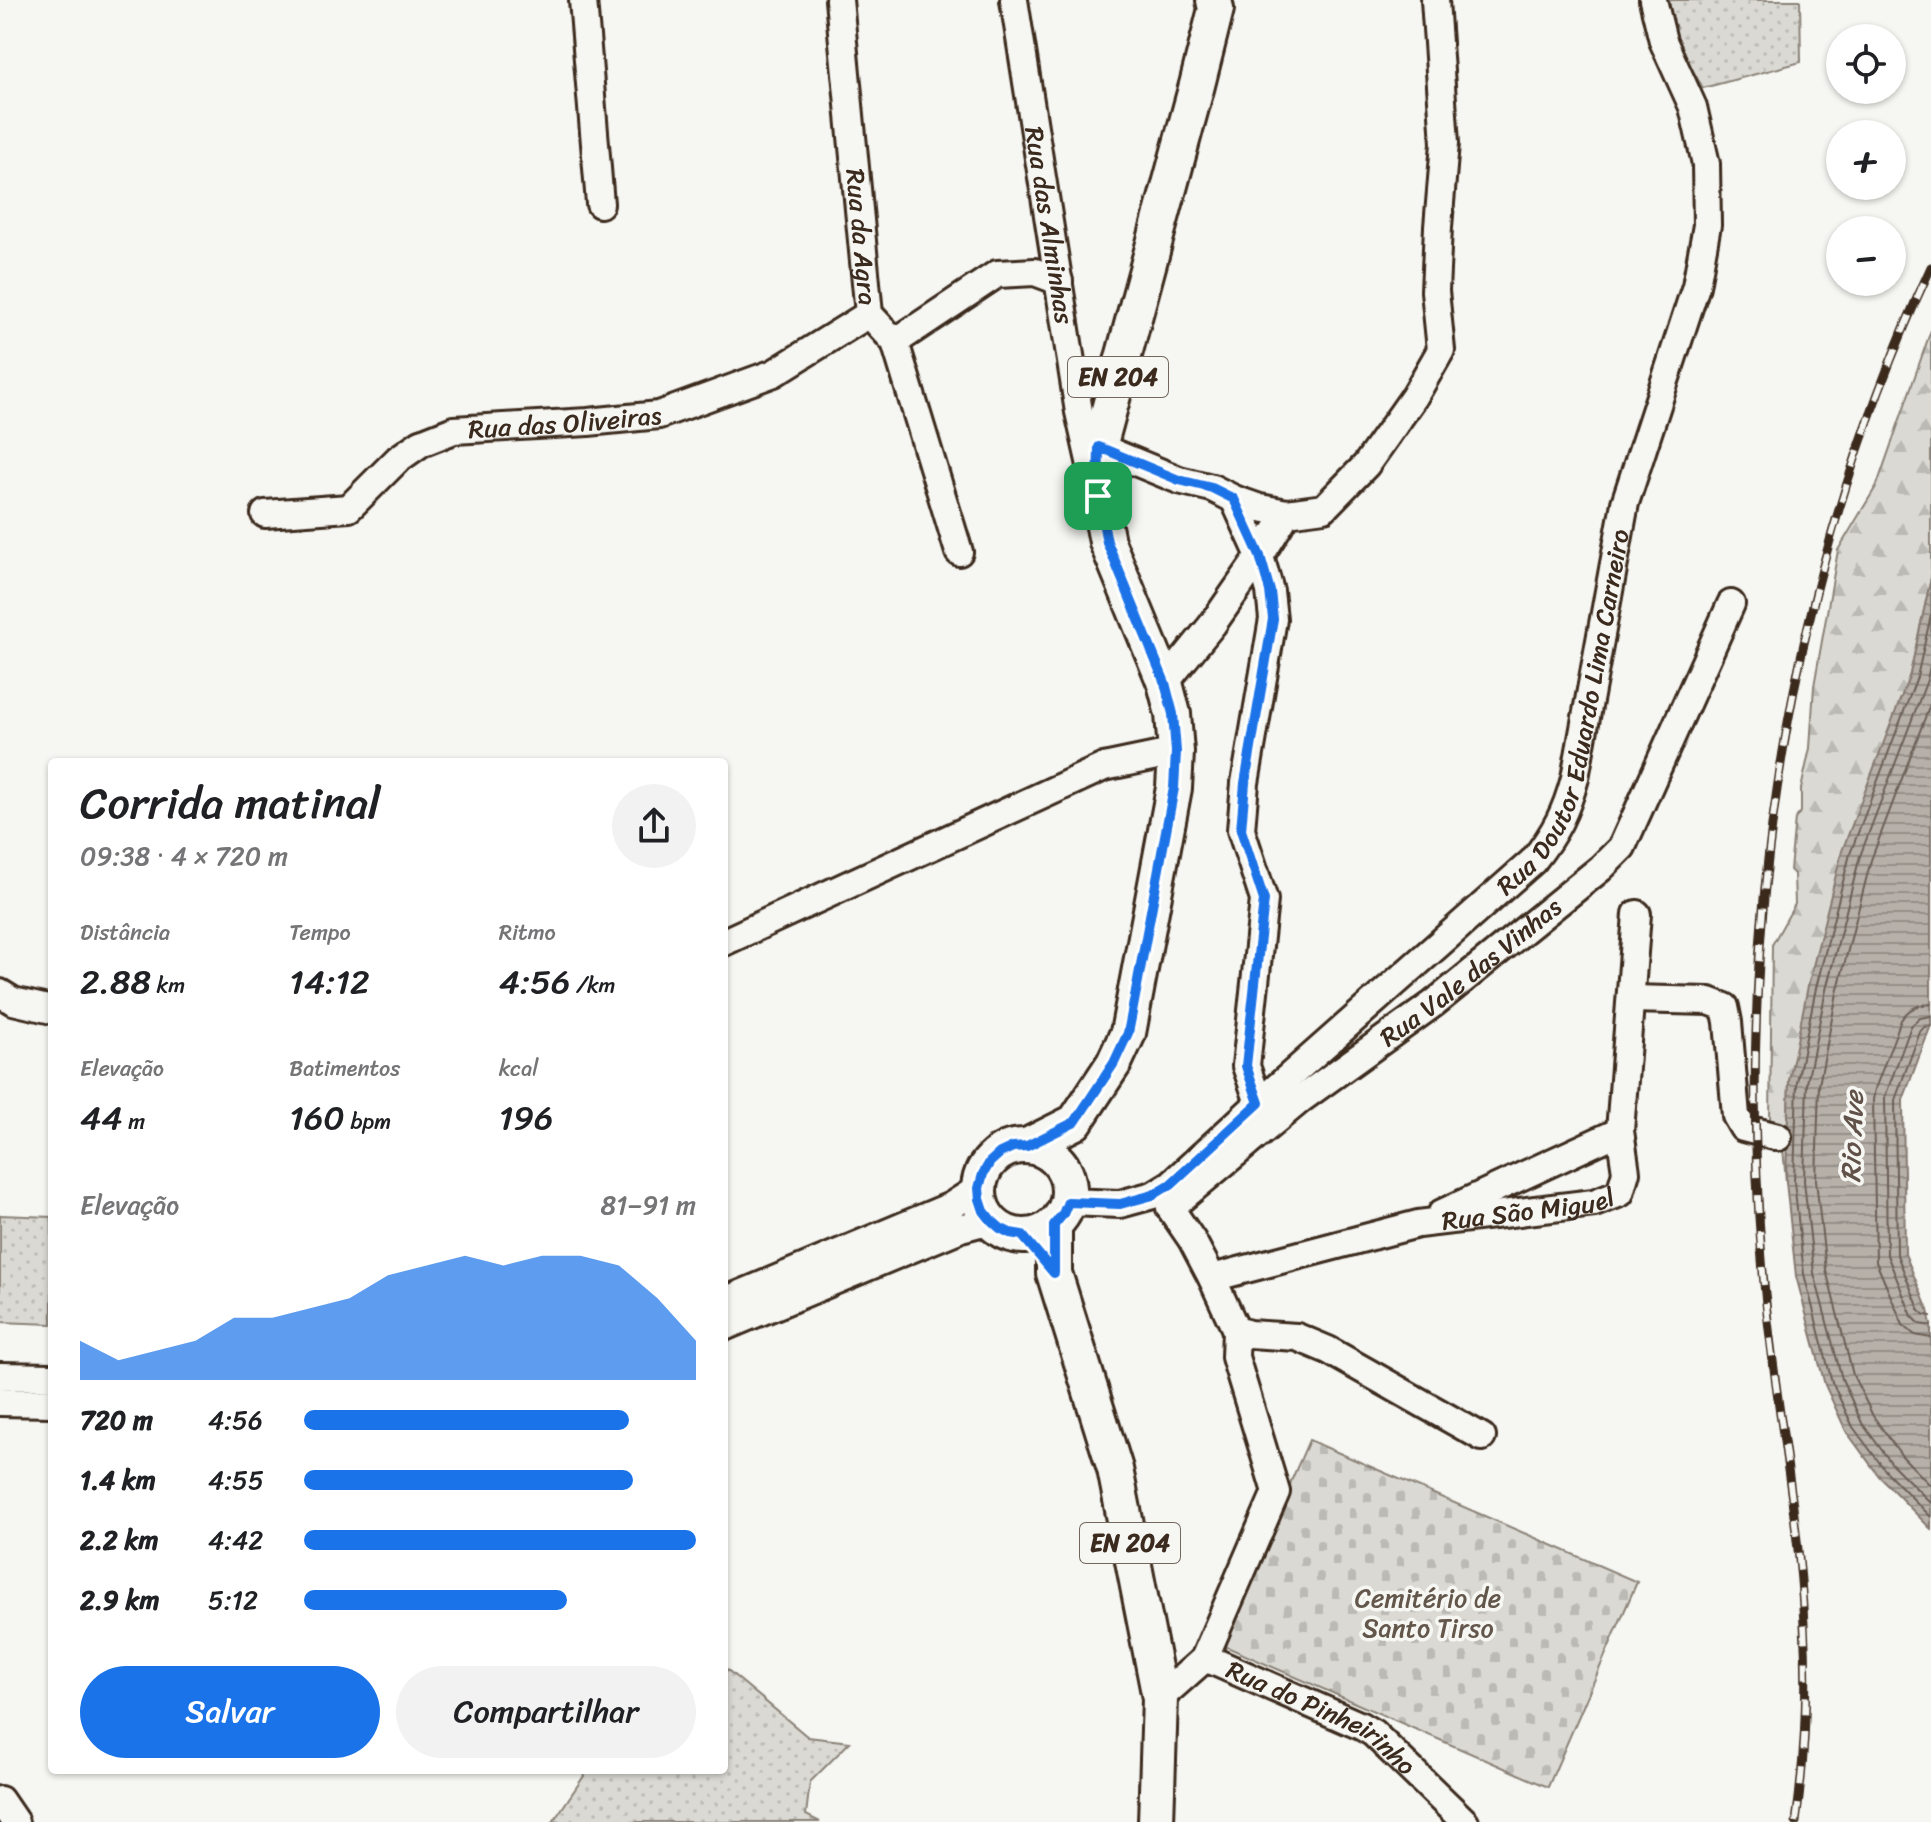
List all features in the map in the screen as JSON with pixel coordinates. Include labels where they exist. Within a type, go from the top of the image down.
[{"type":"main road","name":"EN 204","points":[[1054,1273],[1075,1122],[1114,1063],[1128,1033],[1174,788],[1176,752],[1173,714],[1165,683],[1107,542],[1098,496],[1099,447],[1197,85],[1216,9],[1214,0]]},
{"type":"main road","name":"EN 204","points":[[979,1188],[990,1162],[1000,1153],[1013,1147],[1027,1146],[1075,1122]]},
{"type":"main road","points":[[1022,1235],[1045,1231],[1063,1201],[1061,1165],[1052,1155],[1027,1146]]},
{"type":"main road","points":[[979,1188],[984,1211],[991,1220]]},
{"type":"main road","name":"EN 204","points":[[991,1220],[1010,1233],[1022,1235],[1054,1273],[1115,1469],[1160,1698],[1156,1822]]},
{"type":"street","points":[[583,0],[600,204]]},
{"type":"street","name":"Rua da Agra","points":[[839,0],[869,314],[895,342],[959,552]]},
{"type":"street","name":"Rua das Alminhas","points":[[1014,0],[1079,412],[1098,496]]},
{"type":"street","points":[[1099,447],[1179,480],[1287,513],[1324,508],[1366,465],[1414,397],[1441,350],[1435,291],[1445,143],[1435,0]]},
{"type":"street","name":"Rua Doutor Eduardo Lima Carneiro","points":[[1063,1201],[1120,1204],[1153,1195],[1171,1184],[1533,861],[1552,836],[1567,806],[1575,778],[1625,503],[1696,286],[1707,225],[1706,164],[1693,107],[1663,41],[1653,0]]},
{"type":"street","points":[[895,342],[997,274],[1035,272],[1059,281]]},
{"type":"street","name":"Rua das Oliveiras","points":[[265,514],[349,508],[398,459],[421,443],[454,430],[659,415],[774,373],[869,314]]},
{"type":"street","points":[[1234,499],[1260,556],[1270,591],[1273,619],[1245,783],[1241,830],[1264,900],[1246,1066],[1259,1103]]},
{"type":"street","points":[[1165,683],[1212,625],[1287,513]]},
{"type":"street","name":"Rua Vale das Vinhas","points":[[1212,1278],[1192,1240],[1170,1208],[1301,1099],[1433,1004],[1601,868],[1622,847],[1731,604]]},
{"type":"street","points":[[728,940],[1104,767],[1176,752]]},
{"type":"street","name":"Rua São Miguel","points":[[1212,1278],[1418,1224],[1594,1203],[1620,1193],[1626,1172],[1620,1131],[1637,914]]},
{"type":"street","points":[[0,993],[13,1001],[48,1009]]},
{"type":"street","points":[[1631,999],[1709,1001],[1725,1007],[1736,1116],[1743,1128],[1778,1137]]},
{"type":"street","name":"Rua São Miguel","points":[[1418,1224],[1620,1131]]},
{"type":"street","points":[[728,1299],[951,1206],[979,1188]]},
{"type":"street","points":[[728,1325],[961,1228],[991,1220]]},
{"type":"street","points":[[1160,1698],[1204,1659],[1276,1492],[1235,1357],[1236,1330],[1212,1278]]},
{"type":"street","points":[[1236,1330],[1249,1334],[1297,1337],[1328,1350],[1482,1437]]},
{"type":"street","points":[[0,1376],[48,1377]]},
{"type":"street","points":[[0,1402],[48,1403]]},
{"type":"street","name":"Rua do Pinheirinho","points":[[1204,1659],[1373,1733],[1465,1822]]},
{"type":"street","points":[[0,1800],[15,1822]]},
{"type":"green space","points":[[1666,0],[1800,0],[1801,62],[1703,88],[1680,46]]},
{"type":"green space","points":[[1931,330],[1931,578],[1910,674],[1789,1081],[1786,1182],[1783,1148],[1770,1122],[1772,945],[1795,904],[1794,874],[1790,870],[1795,819],[1801,812],[1801,789],[1810,748],[1814,686],[1838,550],[1877,485]]},
{"type":"green space","points":[[0,1215],[48,1217],[48,1324],[0,1322]]},
{"type":"green space","name":"Cemitério de Santo Tirso","points":[[1309,1440],[1637,1582],[1548,1787],[1220,1644]]},
{"type":"green space","points":[[728,1670],[808,1737],[850,1742],[810,1782],[806,1815],[820,1822],[553,1822],[585,1774],[728,1774]]},
{"type":"water","name":"Rio Ave","points":[[1931,578],[1931,1025],[1903,1100],[1905,1254],[1931,1324],[1931,1529],[1879,1476],[1846,1431],[1825,1385],[1796,1276],[1786,1182],[1789,1081],[1808,986],[1842,851],[1910,674]]},
{"type":"railway","points":[[1796,1822],[1805,1723],[1804,1624],[1796,1533],[1766,1306],[1756,1133],[1757,1006],[1766,879],[1783,753],[1808,628],[1840,505],[1882,384],[1931,267]]},
{"type":"route","points":[[1099,447],[1234,499],[1260,556],[1270,591],[1273,619],[1245,783],[1241,830],[1264,900],[1246,1066],[1259,1103],[1171,1184],[1153,1195],[1120,1204],[1068,1202],[1054,1225],[1054,1273],[1022,1235],[1010,1233],[991,1220],[984,1211],[979,1188],[990,1162],[1000,1153],[1013,1147],[1027,1146],[1075,1122],[1114,1063],[1128,1033],[1174,788],[1176,763],[1173,714],[1165,683],[1107,542],[1098,496],[1099,447]]}]
